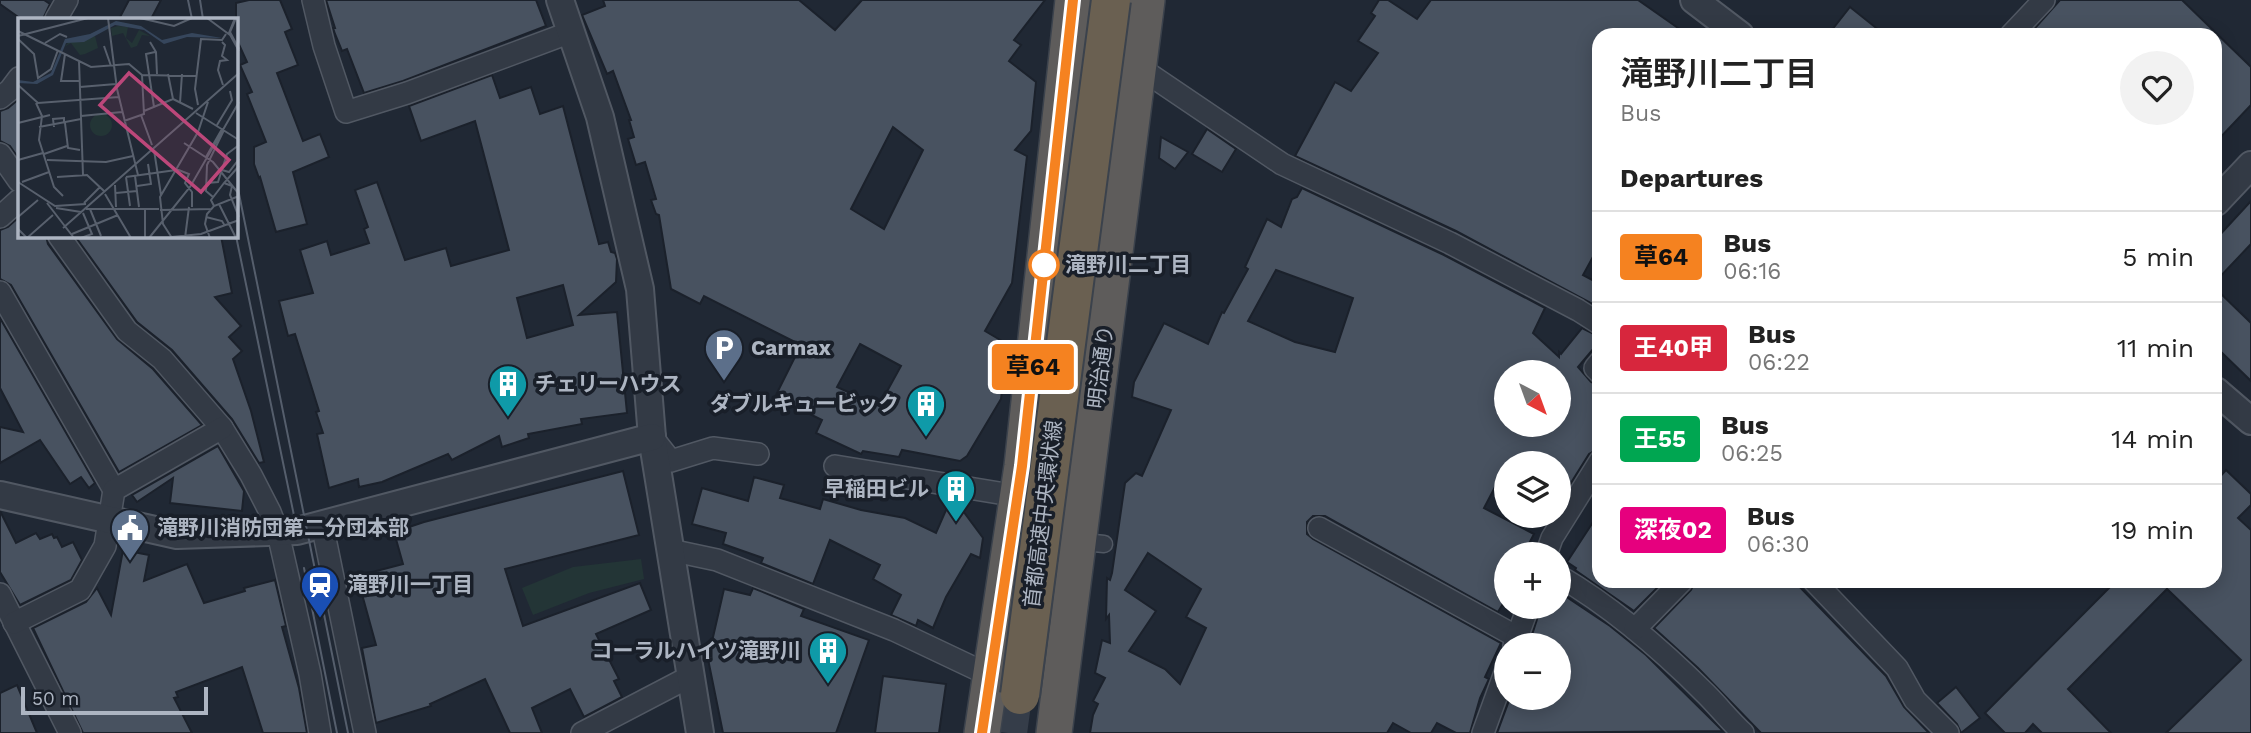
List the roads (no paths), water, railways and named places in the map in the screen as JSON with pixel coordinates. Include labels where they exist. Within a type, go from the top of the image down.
[{"type":"highway","name":"首都高速中央環状線","points":[[1005,686],[1111,0]]},
{"type":"highway","name":"明治通り","points":[[1054,733],[1091,542],[1147,0]]},
{"type":"highway","points":[[982,733],[1005,686],[1005,532],[1017,496],[1066,6]]},
{"type":"street","points":[[57,18],[67,0]]},
{"type":"street","points":[[313,0],[324,46],[346,112],[407,93],[568,11],[600,117],[640,289],[652,437],[700,733]]},
{"type":"street","points":[[1693,0],[1731,28]]},
{"type":"street","points":[[2018,28],[2044,0]]},
{"type":"street","points":[[1140,68],[1282,164],[1450,243],[1592,319]]},
{"type":"street","points":[[0,98],[18,79]]},
{"type":"street","points":[[0,155],[18,180]]},
{"type":"street","points":[[2222,196],[2251,165]]},
{"type":"street","points":[[0,217],[18,201]]},
{"type":"street","points":[[60,238],[127,331],[162,359],[222,428],[257,488],[278,533],[320,733]]},
{"type":"street","points":[[0,292],[114,490],[105,546],[80,590],[14,623]]},
{"type":"street","points":[[2222,396],[2251,421]]},
{"type":"street","points":[[114,490],[222,428]]},
{"type":"street","points":[[652,437],[671,461],[713,448],[758,454]]},
{"type":"street","points":[[0,495],[177,535],[278,533],[297,531],[652,437]]},
{"type":"street","points":[[835,466],[1017,496]]},
{"type":"street","points":[[1551,542],[1592,474]]},
{"type":"street","points":[[322,524],[365,733]]},
{"type":"street","points":[[1319,527],[1502,633]]},
{"type":"street","points":[[1005,532],[1091,542]]},
{"type":"street","points":[[670,550],[730,565],[894,630],[1005,686]]},
{"type":"street","points":[[1571,583],[1598,598],[1635,629],[1707,695],[1743,733]]},
{"type":"street","points":[[1635,629],[1675,588]]},
{"type":"street","points":[[1821,588],[1897,668],[1915,700],[1948,733]]},
{"type":"street","points":[[0,594],[70,733]]},
{"type":"street","points":[[582,733],[691,676]]},
{"type":"street","points":[[1483,733],[1494,703]]},
{"type":"tunnel","points":[[1008,733],[1018,659]]},
{"type":"tram line","points":[[188,0],[192,18]]},
{"type":"tram line","points":[[200,0],[203,18]]},
{"type":"tram line","points":[[238,189],[348,733]]},
{"type":"tram line","points":[[236,238],[297,530]]},
{"type":"tram line","points":[[304,568],[337,733]]},
{"type":"place","name":"滝野川二丁目","points":[[1044,265]]},
{"type":"place","name":"Carmax","points":[[724,382]]},
{"type":"place","name":"チェリーハウス","points":[[508,418]]},
{"type":"place","name":"ダブルキュービック","points":[[926,438]]},
{"type":"place","name":"早稲田ビル","points":[[956,523]]},
{"type":"place","name":"滝野川消防団第二分団本部","points":[[130,562]]},
{"type":"place","name":"滝野川一丁目","points":[[320,619]]},
{"type":"place","name":"コーラルハイツ滝野川","points":[[828,685]]}]
